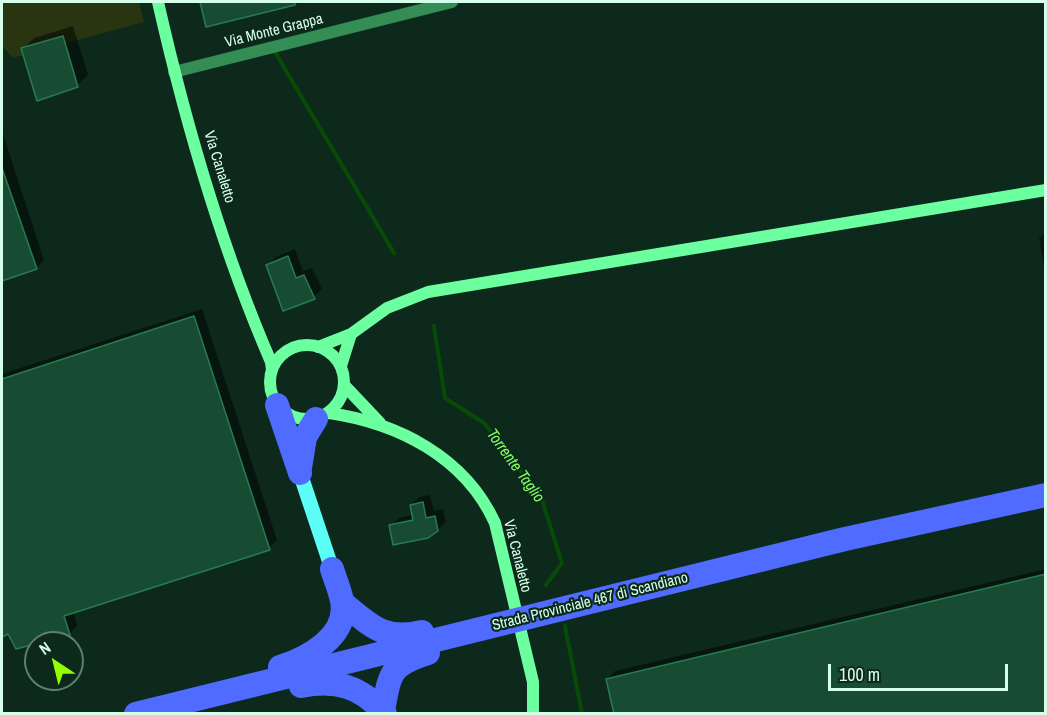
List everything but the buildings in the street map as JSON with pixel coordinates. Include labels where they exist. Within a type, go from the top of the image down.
[{"type":"highway","points":[[277,405],[300,473]]},
{"type":"highway","points":[[300,473],[306,436],[322,416]]},
{"type":"highway","name":"Strada Provinciale 467 di Scandiano","points":[[136,714],[845,539],[1046,495]]},
{"type":"highway","points":[[168,705],[291,663],[324,645],[338,627],[343,603],[332,569]]},
{"type":"highway","points":[[343,603],[376,630],[402,637],[476,619],[553,611]]},
{"type":"highway","points":[[168,705],[246,697],[325,681],[351,687],[384,712],[388,682],[402,662],[553,611]]},
{"type":"main road","name":"Via Canaletto","points":[[158,2],[174,72],[272,370]]},
{"type":"main road","points":[[260,339],[286,349],[299,346],[318,347],[351,334],[387,308],[428,292],[1046,190]]},
{"type":"main road","points":[[340,366],[351,334]]},
{"type":"main road","points":[[299,346],[279,357],[272,370],[269,385],[277,405],[294,418],[322,416],[341,398],[344,385],[340,366],[331,354],[318,347]]},
{"type":"main road","name":"Via Canaletto","points":[[344,385],[381,424],[450,461],[485,500],[495,523],[533,682],[533,714]]},
{"type":"main road","name":"Via Canaletto","points":[[322,416],[381,424]]},
{"type":"main road","points":[[300,473],[332,569]]},
{"type":"street","name":"Via Monte Grappa","points":[[174,72],[452,2]]},
{"type":"green space","points":[[2,2],[139,2],[144,22],[13,58],[2,46]]},
{"type":"waterway","name":"Torrente Taglio","points":[[275,52],[394,253]]},
{"type":"waterway","name":"Torrente Taglio","points":[[434,326],[445,398],[484,423],[541,497],[562,563],[546,585]]},
{"type":"waterway","name":"Torrente Taglio","points":[[565,626],[582,714]]}]
